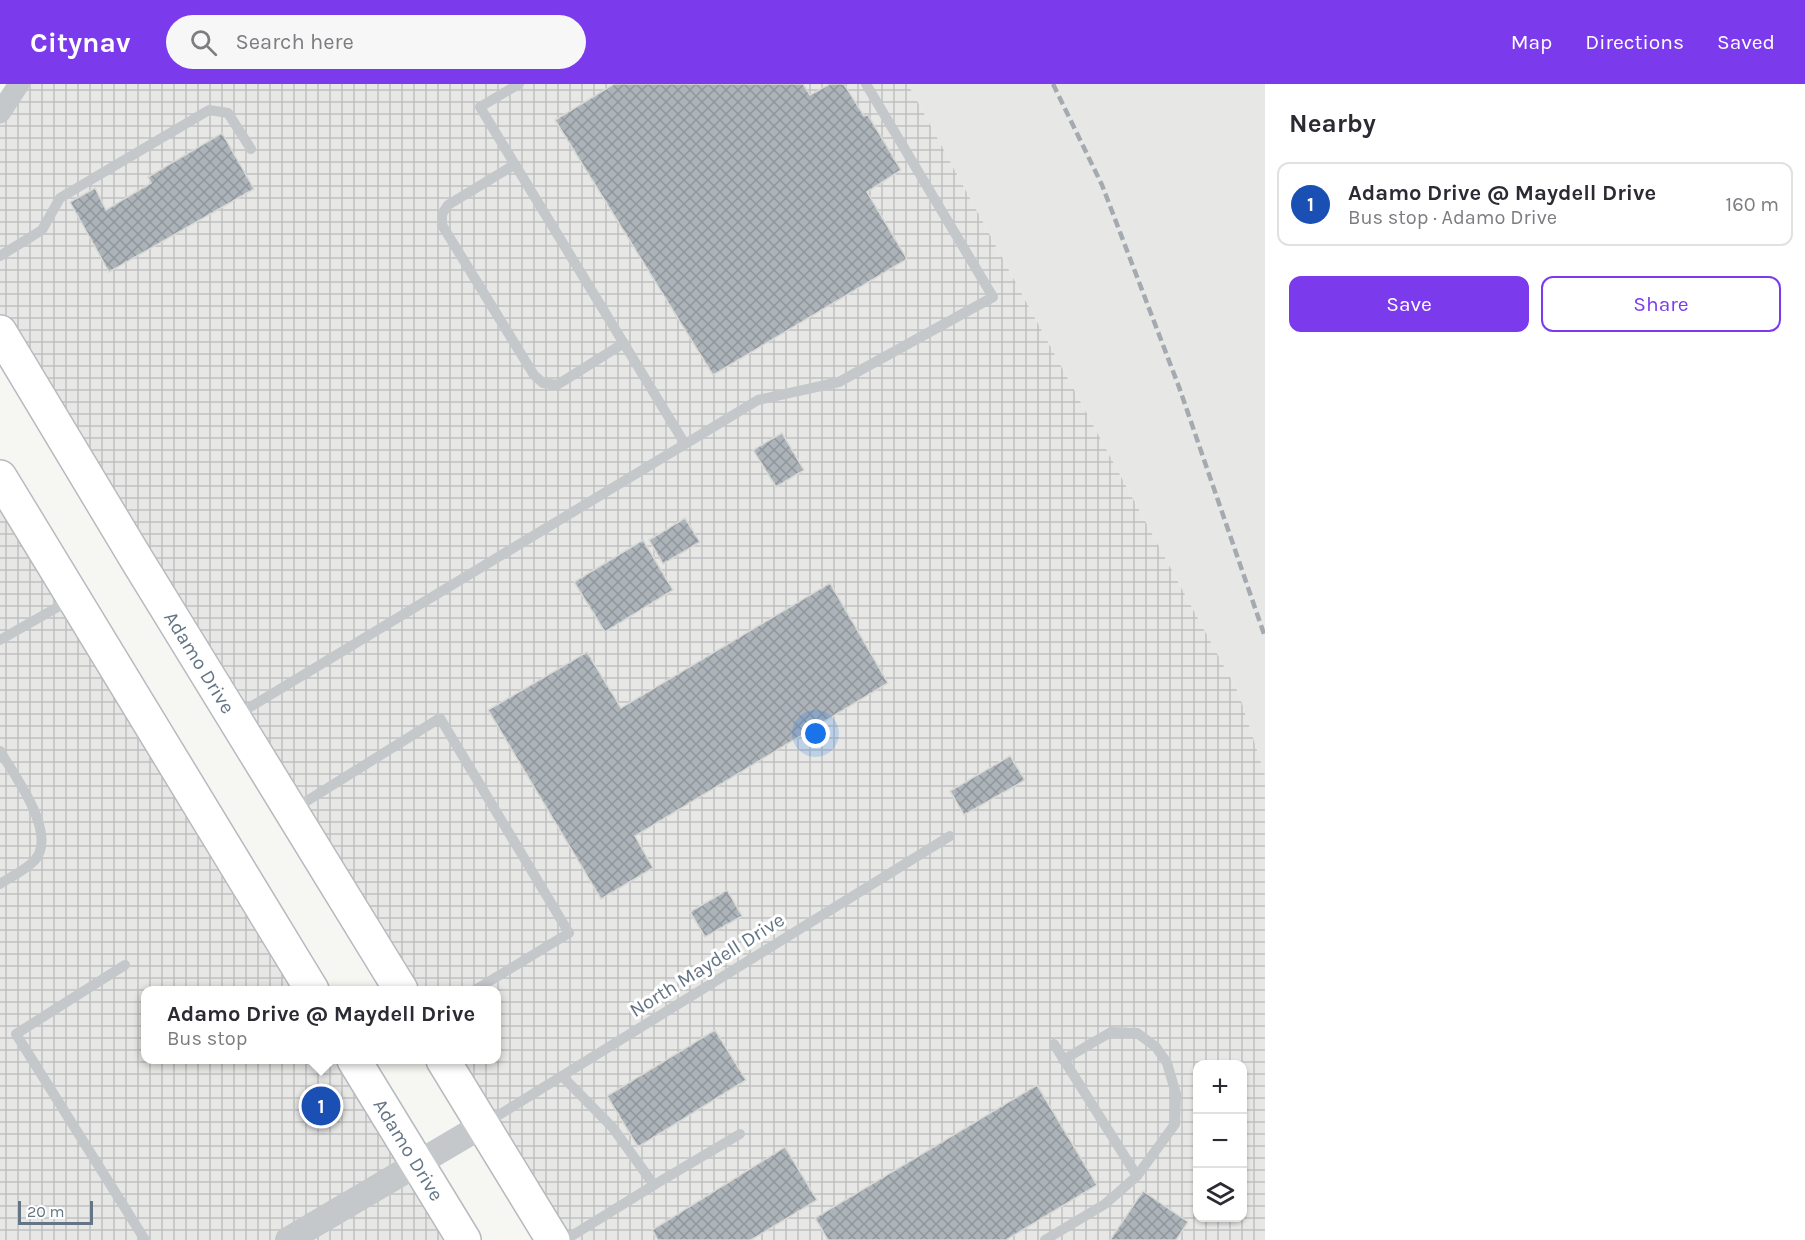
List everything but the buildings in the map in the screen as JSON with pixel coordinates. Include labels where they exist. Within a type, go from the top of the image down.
[{"type":"main road","name":"Adamo Drive","points":[[0,332],[399,986]]},
{"type":"main road","points":[[0,477],[310,986]]},
{"type":"main road","name":"Adamo Drive","points":[[357,1064],[464,1240]]},
{"type":"main road","points":[[446,1064],[553,1240]]},
{"type":"street","points":[[0,113],[19,84]]},
{"type":"street","points":[[288,1240],[483,1125]]},
{"type":"lane","points":[[519,84],[480,107],[685,444]]},
{"type":"lane","points":[[234,717],[758,400],[839,382],[993,297],[866,84]]},
{"type":"lane","points":[[0,256],[42,230],[60,198],[208,110],[228,112],[251,149]]},
{"type":"lane","points":[[514,165],[448,205],[442,214],[442,225],[534,375],[543,384],[557,385],[624,343]]},
{"type":"lane","points":[[0,640],[73,598]]},
{"type":"lane","points":[[291,810],[440,718],[569,933],[482,986]]},
{"type":"lane","points":[[0,751],[39,821],[42,840],[36,860],[0,884]]},
{"type":"lane","name":"North Maydell Drive","points":[[483,1125],[950,836]]},
{"type":"lane","points":[[125,965],[15,1034],[145,1240]]},
{"type":"lane","points":[[1045,1240],[1105,1204],[1137,1176],[1175,1124],[1176,1094],[1167,1063],[1156,1047],[1137,1033],[1111,1032],[1063,1060]]},
{"type":"lane","points":[[1053,1044],[1137,1176]]},
{"type":"lane","points":[[562,1076],[613,1128],[654,1185]]},
{"type":"lane","points":[[565,1240],[740,1134]]},
{"type":"shaded area","points":[[20,84],[908,84],[1239,694],[1265,775],[1265,1240],[570,1240],[459,1064],[501,1064],[501,986],[410,986],[0,318],[0,114]]},
{"type":"shaded area","points":[[908,84],[1265,84],[1265,775],[1239,694]]},
{"type":"shaded area","points":[[0,487],[310,986],[141,986],[141,1064],[357,1064],[418,1162],[286,1240],[0,1240]]},
{"type":"shaded area","points":[[428,1167],[471,1240],[297,1240]]},
{"type":"railway","points":[[1053,84],[1102,185],[1179,387],[1265,637]]},
{"type":"place","name":"Adamo Drive @ Maydell Drive","points":[[321,1106]]}]
